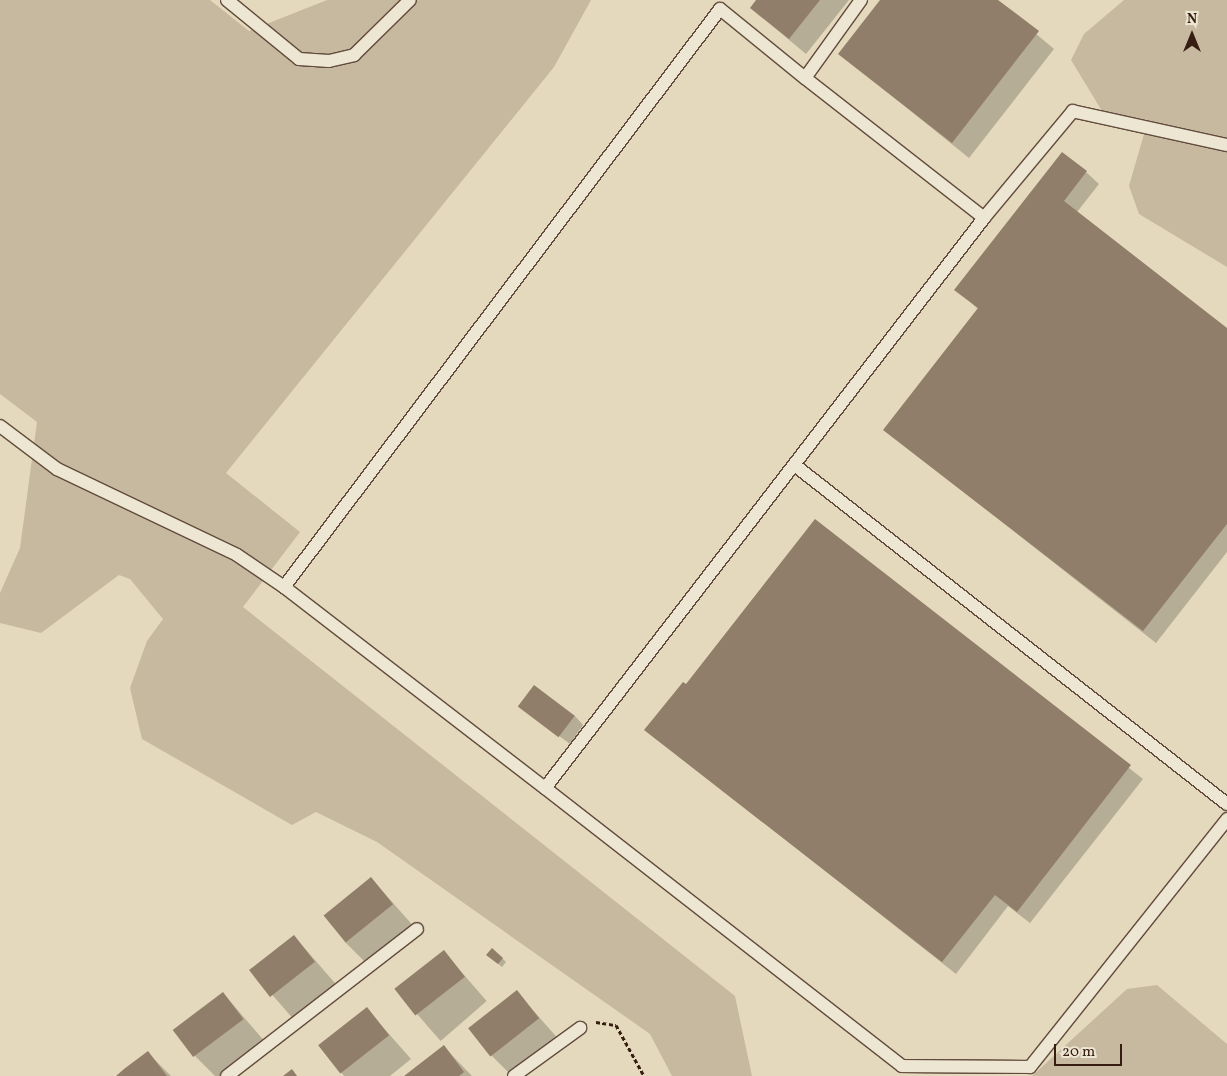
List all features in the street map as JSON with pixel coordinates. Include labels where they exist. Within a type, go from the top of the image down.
[{"type":"lane","points":[[228,0],[299,59],[329,61],[354,56],[410,0]]},
{"type":"lane","points":[[805,78],[861,0]]},
{"type":"lane","points":[[284,587],[723,5],[805,78],[984,218]]},
{"type":"lane","points":[[545,788],[796,468],[984,218],[1073,111],[1227,145]]},
{"type":"lane","points":[[0,426],[57,469],[237,555],[284,587],[902,1066],[1030,1067],[1227,818]]},
{"type":"lane","points":[[796,468],[1227,804]]},
{"type":"lane","points":[[227,1076],[418,929]]},
{"type":"lane","points":[[514,1076],[580,1028]]},
{"type":"path","points":[[580,1028],[599,1021],[616,1025],[644,1076]]},
{"type":"shaded area","points":[[0,0],[210,0],[249,31],[327,0],[591,0],[554,67],[226,473],[300,532],[243,607],[735,996],[752,1076],[672,1076],[650,1034],[377,842],[316,812],[292,825],[142,739],[130,688],[147,641],[163,619],[130,579],[119,575],[41,633],[0,623],[0,593],[20,548],[37,422],[0,394]]},
{"type":"shaded area","points":[[1124,0],[1227,0],[1227,267],[1139,214],[1129,186],[1148,120],[1102,111],[1071,60],[1084,34]]},
{"type":"shaded area","points":[[1157,985],[1227,1044],[1227,1076],[1032,1076],[1127,989]]},
{"type":"building","points":[[756,0],[820,0],[789,39],[750,8]]},
{"type":"building","points":[[880,0],[998,0],[1039,31],[952,143],[838,54]]},
{"type":"building","points":[[1062,152],[1087,171],[1064,201],[1227,328],[1227,524],[1143,631],[883,430],[978,308],[954,290]]},
{"type":"building","points":[[815,519],[1131,765],[1017,912],[995,895],[942,962],[644,730],[683,682],[686,684]]},
{"type":"building","points":[[534,685],[575,716],[558,737],[518,707]]},
{"type":"building","points":[[371,877],[393,904],[346,943],[324,915]]},
{"type":"building","points":[[294,935],[315,962],[270,997],[249,970]]},
{"type":"building","points":[[492,948],[503,958],[498,964],[486,955]]},
{"type":"building","points":[[444,950],[465,977],[415,1016],[394,989]]},
{"type":"building","points":[[517,990],[539,1018],[490,1057],[468,1028]]},
{"type":"building","points":[[223,992],[243,1019],[193,1057],[173,1030]]},
{"type":"building","points":[[367,1007],[389,1035],[340,1074],[318,1045]]},
{"type":"building","points":[[444,1045],[464,1072],[459,1076],[404,1076]]},
{"type":"building","points":[[148,1051],[167,1076],[116,1076],[124,1069]]},
{"type":"building","points":[[292,1069],[297,1076],[283,1076]]}]
